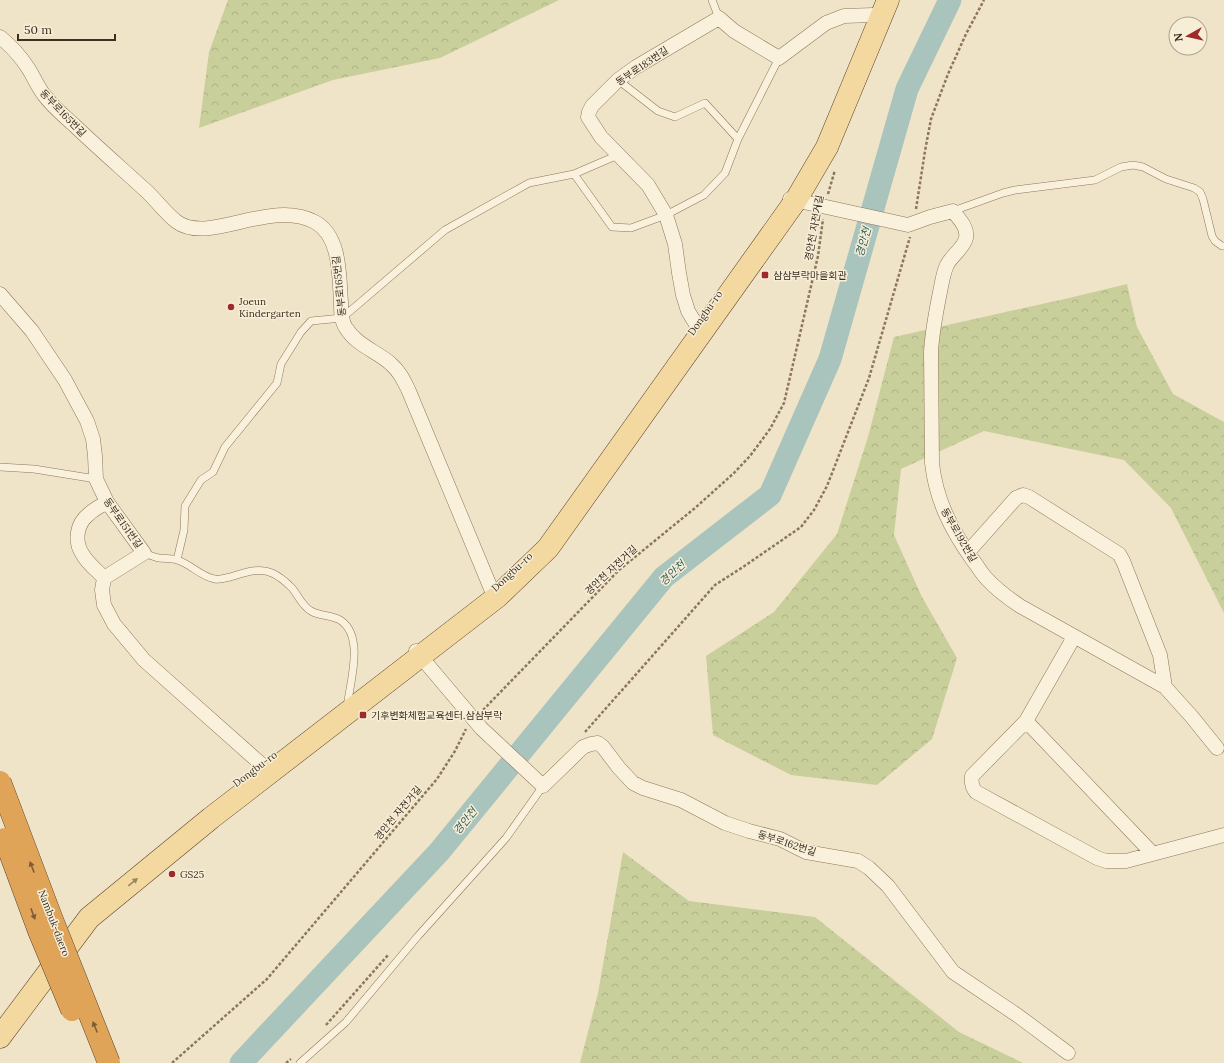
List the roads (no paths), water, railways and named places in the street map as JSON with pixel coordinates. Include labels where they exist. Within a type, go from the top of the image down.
[{"type":"highway","name":"Nambuk-daero","points":[[0,782],[109,1063]]},
{"type":"highway","name":"Nambuk-daero","points":[[0,825],[39,930],[94,1063]]},
{"type":"main road","points":[[0,1037],[90,918],[211,818],[418,653],[497,597],[548,548],[827,148],[888,0]]},
{"type":"main road","name":"Dongbu-ro","points":[[0,1019],[80,913],[121,872],[261,764],[348,701],[418,653],[519,568],[540,546],[697,326],[759,235],[791,199],[818,143],[876,8]]},
{"type":"street","points":[[719,18],[734,31],[779,58],[826,23],[844,16],[876,8]]},
{"type":"street","name":"동부로183번길","points":[[697,326],[688,311],[683,295],[675,244],[666,215],[648,185],[601,137],[588,118],[592,106],[618,80],[636,67],[719,18]]},
{"type":"street","name":"동부로165번길","points":[[0,37],[12,47],[29,69],[44,95],[54,106],[149,194],[170,216],[186,227],[197,229],[212,228],[278,214],[304,217],[316,222],[324,228],[335,249],[338,263],[342,318],[345,327],[353,337],[365,347],[390,363],[399,372],[408,389],[492,591]]},
{"type":"street","points":[[791,199],[911,224],[953,211]]},
{"type":"street","name":"동부로192번길","points":[[953,211],[966,230],[966,237],[964,243],[952,257],[944,271],[931,337],[930,352],[932,463],[937,492],[944,512],[968,552],[986,578],[1005,596],[1074,637],[1164,687],[1192,717],[1217,748]]},
{"type":"street","name":"동부로151번길","points":[[0,294],[32,331],[65,380],[87,421],[95,456],[96,479],[107,502],[144,554],[104,578]]},
{"type":"street","points":[[968,552],[1016,498],[1023,495],[1119,554],[1160,655],[1164,687]]},
{"type":"street","points":[[107,502],[88,514],[80,523],[78,543],[83,556],[104,578],[102,590],[104,605],[114,624],[144,660],[261,764]]},
{"type":"street","points":[[1074,637],[1026,721],[972,776],[972,787],[976,792],[1097,858],[1106,861],[1126,861],[1224,835]]},
{"type":"street","points":[[418,653],[477,724],[543,786]]},
{"type":"street","points":[[1026,721],[1154,854]]},
{"type":"street","name":"동부로162번길","points":[[543,786],[583,747],[598,743],[633,783],[643,788],[681,800],[725,823],[780,840],[806,852],[858,861],[869,868],[888,886],[953,972],[1017,1015],[1068,1053]]},
{"type":"lane","points":[[712,0],[719,18]]},
{"type":"lane","points":[[574,174],[612,227],[631,228],[666,215],[704,195],[725,173],[738,139],[779,58]]},
{"type":"lane","points":[[618,80],[658,111],[675,117],[705,103],[738,139]]},
{"type":"lane","points":[[177,560],[184,530],[185,506],[201,480],[213,472],[225,447],[277,383],[280,364],[301,332],[311,321],[342,318],[445,230],[529,183],[574,174],[618,155]]},
{"type":"lane","points":[[953,211],[1003,193],[1016,190],[1095,180],[1121,167],[1132,165],[1143,167],[1166,179],[1194,188],[1200,192],[1212,236],[1215,241],[1224,246]]},
{"type":"lane","points":[[0,467],[34,469],[96,479]]},
{"type":"lane","points":[[144,554],[158,558],[177,560],[216,579],[252,571],[261,570],[271,572],[291,587],[311,612],[340,620],[348,627],[353,641],[354,657],[348,701]]},
{"type":"lane","points":[[300,1063],[346,1022],[418,936],[506,838],[543,786]]},
{"type":"waterway","name":"경안천","points":[[241,1063],[439,852],[664,577],[770,495],[830,359],[907,89],[950,0]]},
{"type":"place","name":"삼삼부락마을회관","points":[[765,275]]},
{"type":"place","name":"Joeun Kindergarten","points":[[231,307]]},
{"type":"place","name":"기후변화체험교육센터.삼삼부락","points":[[363,715]]},
{"type":"place","name":"GS25","points":[[172,874]]}]
